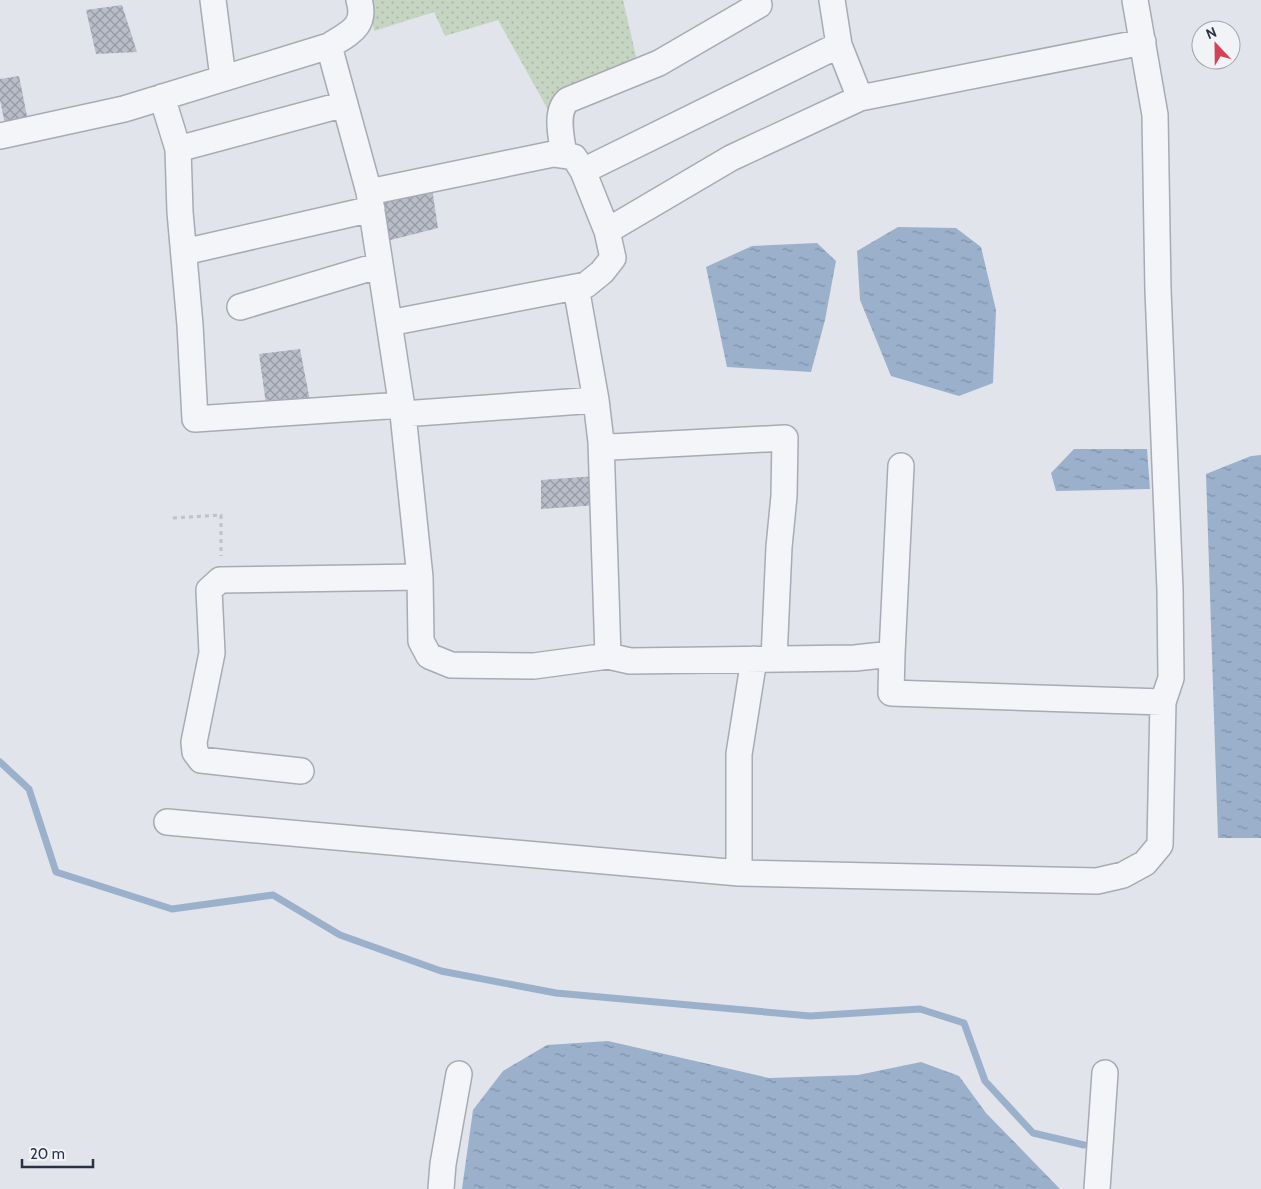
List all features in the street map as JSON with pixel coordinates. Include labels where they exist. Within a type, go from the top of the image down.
[{"type":"street","points":[[213,0],[223,78]]},
{"type":"street","points":[[0,136],[124,109],[330,46],[354,31],[360,21],[362,10],[359,0]]},
{"type":"street","points":[[832,0],[839,45],[860,98]]},
{"type":"street","points":[[167,822],[739,873],[1097,881],[1123,875],[1145,863],[1160,845],[1163,702],[1171,678],[1170,590],[1158,290],[1155,115],[1136,0]]},
{"type":"street","points":[[564,156],[560,113],[562,105],[568,100],[659,63],[759,5]]},
{"type":"street","points":[[607,231],[731,158],[860,98],[1143,42]]},
{"type":"street","points":[[583,171],[839,45]]},
{"type":"street","points":[[330,46],[370,201],[403,410],[420,577],[421,641],[429,656],[451,665],[534,666],[608,656],[630,661],[855,658],[892,654]]},
{"type":"street","points":[[162,97],[178,149],[180,212],[190,325],[195,419],[596,400]]},
{"type":"street","points":[[178,149],[345,104]]},
{"type":"street","points":[[184,252],[370,201],[553,154],[574,157],[583,171],[607,231],[613,258],[593,280],[586,285],[389,323]]},
{"type":"street","points":[[240,307],[380,265]]},
{"type":"street","points":[[576,287],[596,400],[601,442],[608,656]]},
{"type":"street","points":[[601,442],[611,447],[785,438],[784,496],[764,659],[739,754],[739,873]]},
{"type":"street","points":[[900,466],[891,693],[1163,702]]},
{"type":"street","points":[[301,771],[201,760],[195,752],[194,742],[212,653],[209,590],[220,580],[420,577]]},
{"type":"street","points":[[1098,1189],[1106,1073]]},
{"type":"street","points":[[441,1189],[443,1164],[459,1074]]},
{"type":"path","points":[[172,518],[221,515],[220,580]]},
{"type":"green space","points":[[369,0],[623,0],[641,78],[551,115],[498,20],[445,36],[434,12],[374,31]]},
{"type":"water","points":[[898,227],[956,228],[981,247],[996,310],[993,383],[959,396],[891,376],[860,300],[857,251]]},
{"type":"water","points":[[817,243],[836,261],[825,320],[811,372],[727,367],[706,267],[752,246]]},
{"type":"water","points":[[1074,449],[1147,449],[1150,489],[1056,491],[1051,473]]},
{"type":"water","points":[[1261,455],[1261,838],[1218,838],[1206,474],[1251,456]]},
{"type":"water","points":[[608,1041],[769,1078],[858,1075],[921,1062],[959,1076],[986,1113],[1060,1189],[462,1189],[473,1110],[503,1071],[547,1045]]},
{"type":"building","points":[[122,5],[137,52],[96,54],[86,10]]},
{"type":"building","points":[[19,76],[28,121],[5,124],[0,100],[0,79]]},
{"type":"building","points":[[432,188],[438,228],[387,241],[379,200]]},
{"type":"building","points":[[300,349],[310,401],[266,404],[259,354]]},
{"type":"building","points":[[597,476],[598,505],[541,509],[541,480]]},
{"type":"waterway","points":[[0,762],[29,789],[56,872],[172,909],[273,895],[340,935],[441,971],[556,993],[810,1016],[920,1009],[964,1023],[985,1081],[1033,1133],[1084,1145]]}]
